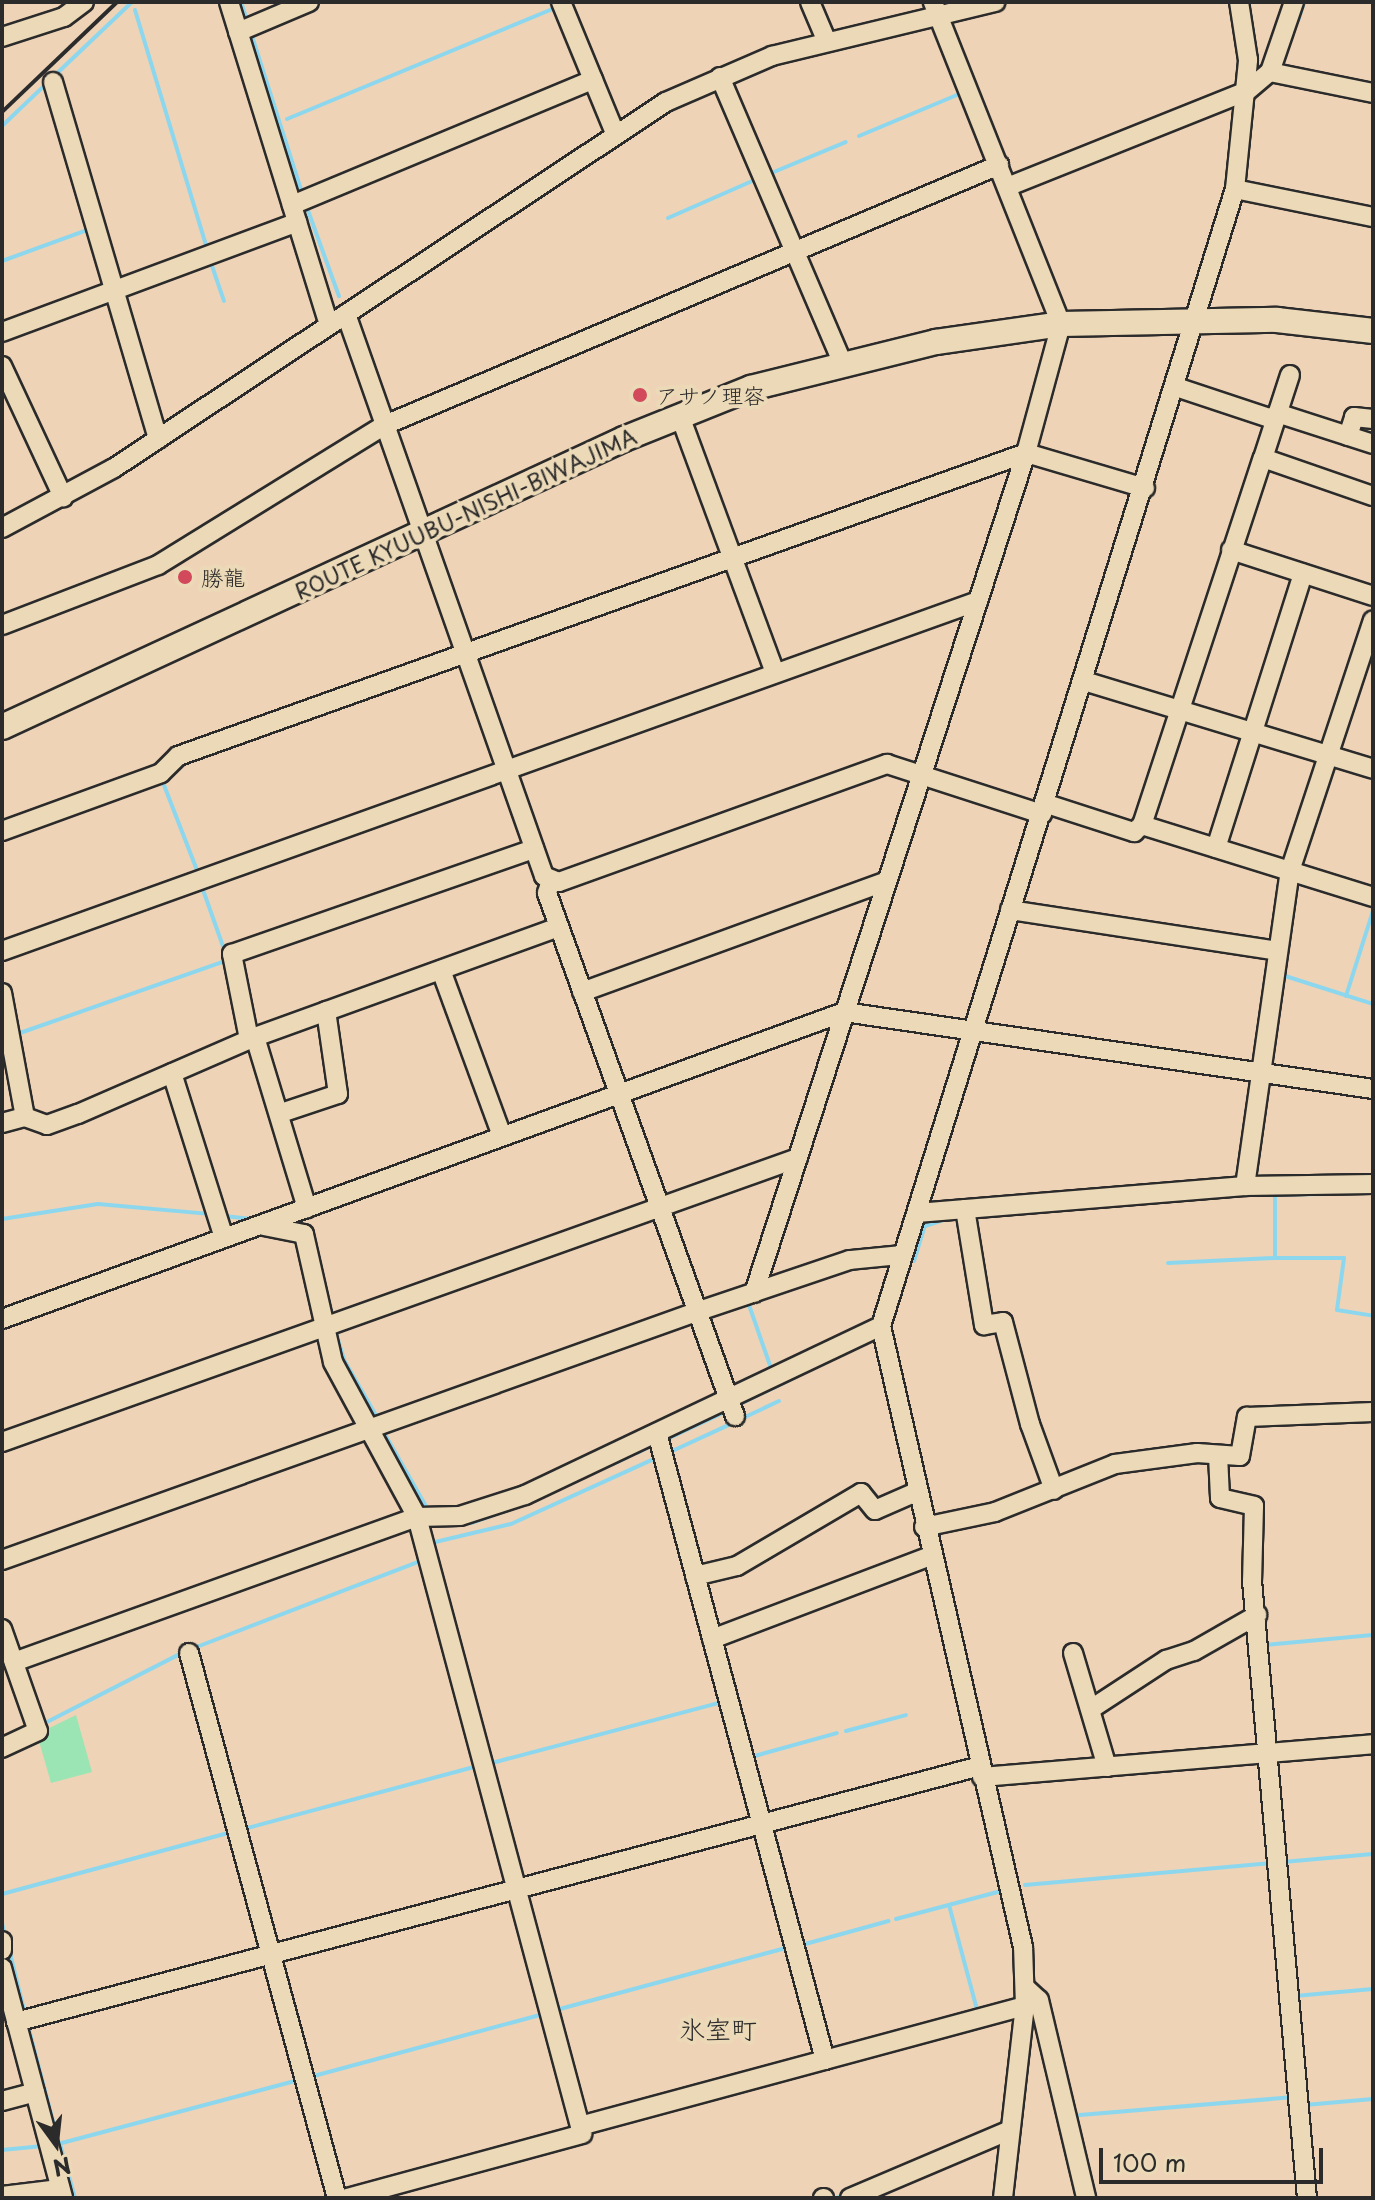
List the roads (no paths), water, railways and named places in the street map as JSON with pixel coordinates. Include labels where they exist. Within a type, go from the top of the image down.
[{"type":"main road","name":"ROUTE KYUUBU-NISHI-BIWAJIMA","points":[[2,727],[680,416],[751,388],[842,362],[1061,324],[1198,319],[1277,320],[1373,331]]},
{"type":"street","points":[[2,37],[64,17],[84,2]]},
{"type":"street","points":[[229,2],[329,325]]},
{"type":"street","points":[[238,32],[309,2]]},
{"type":"street","points":[[810,2],[827,42]]},
{"type":"street","points":[[2,528],[63,497],[158,439],[615,133],[720,77],[937,9],[996,2]]},
{"type":"street","points":[[1003,2198],[1026,1998],[1023,1947],[924,1527],[881,1326],[971,1029],[1198,319],[1235,189],[1247,91],[1239,2]]},
{"type":"street","points":[[1007,187],[1247,91],[1270,72],[1294,2]]},
{"type":"street","points":[[568,4],[593,80],[615,133]]},
{"type":"street","points":[[754,1293],[1026,453],[1061,324],[937,9]]},
{"type":"street","points":[[1270,72],[1373,93]]},
{"type":"street","points":[[720,77],[842,362]]},
{"type":"street","points":[[2,332],[114,291],[593,80]]},
{"type":"street","points":[[53,82],[158,439]]},
{"type":"street","points":[[2,625],[158,565],[385,425],[999,165]]},
{"type":"street","points":[[1235,189],[1373,217]]},
{"type":"street","points":[[346,314],[544,876],[559,882],[887,764],[1134,832],[1142,825],[1177,706],[1290,375]]},
{"type":"street","points":[[2,366],[63,497]]},
{"type":"street","points":[[1176,387],[1373,444]]},
{"type":"street","points":[[680,416],[775,673]]},
{"type":"street","points":[[1348,436],[1354,417],[1373,419]]},
{"type":"street","points":[[2,831],[161,773],[178,756],[1026,453],[1034,451],[1145,488]]},
{"type":"street","points":[[1263,458],[1373,496]]},
{"type":"street","points":[[1231,550],[1373,596]]},
{"type":"street","points":[[1216,848],[1303,573]]},
{"type":"street","points":[[2,951],[978,601]]},
{"type":"street","points":[[1245,1186],[1290,871],[1373,620]]},
{"type":"street","points":[[1084,681],[1177,706],[1373,769]]},
{"type":"street","points":[[1142,825],[1373,897]]},
{"type":"street","points":[[307,1208],[281,1113],[252,1038],[232,954],[534,849]]},
{"type":"street","points":[[551,880],[547,893],[733,1408]]},
{"type":"street","points":[[582,992],[885,882]]},
{"type":"street","points":[[1010,910],[1277,951]]},
{"type":"street","points":[[2,1123],[25,1117],[47,1125],[252,1038],[559,927]]},
{"type":"street","points":[[441,970],[502,1136]]},
{"type":"street","points":[[2,993],[25,1117]]},
{"type":"street","points":[[281,1113],[338,1094],[326,1011]]},
{"type":"street","points":[[2,1319],[844,1012],[1373,1089]]},
{"type":"street","points":[[172,1073],[224,1238]]},
{"type":"street","points":[[2,1442],[659,1205],[798,1158]]},
{"type":"street","points":[[917,1213],[1245,1186],[1373,1184]]},
{"type":"street","points":[[965,1209],[984,1325],[1003,1322],[1030,1424],[1054,1490]]},
{"type":"street","points":[[258,1226],[304,1234],[333,1362],[417,1517],[580,2126],[825,2060],[1026,1998],[1039,2000],[1086,2198]]},
{"type":"street","points":[[2,1560],[699,1311],[850,1260],[901,1255]]},
{"type":"street","points":[[14,1662],[417,1517],[485,1511],[657,1433],[733,1408],[881,1326]]},
{"type":"street","points":[[924,1527],[995,1512],[1115,1464],[1218,1455],[1240,1456],[1247,1417],[1373,1412]]},
{"type":"street","points":[[657,1433],[825,2060]]},
{"type":"street","points":[[1218,1455],[1220,1498],[1254,1506],[1257,1615],[1307,2198]]},
{"type":"street","points":[[695,1576],[737,1566],[861,1493],[875,1510],[916,1492]]},
{"type":"street","points":[[712,1639],[931,1556]]},
{"type":"street","points":[[1091,1709],[1166,1660],[1194,1651],[1257,1615]]},
{"type":"street","points":[[2,1629],[38,1731],[2,1748]]},
{"type":"street","points":[[189,1653],[337,2198]]},
{"type":"street","points":[[1073,1653],[1107,1767]]},
{"type":"street","points":[[12,2024],[762,1823],[981,1771],[1107,1767],[1373,1744]]},
{"type":"street","points":[[2,1941],[2,1950]]},
{"type":"street","points":[[2,1968],[12,2024],[35,2092],[62,2194],[2,2196]]},
{"type":"street","points":[[2,2101],[35,2092]]},
{"type":"street","points":[[850,2198],[1010,2130]]},
{"type":"street","points":[[347,2198],[582,2134]]},
{"type":"waterway","points":[[52,78],[132,2]]},
{"type":"waterway","points":[[241,2],[247,20]]},
{"type":"waterway","points":[[1298,21],[1304,2]]},
{"type":"waterway","points":[[287,119],[557,7]]},
{"type":"waterway","points":[[135,10],[207,248]]},
{"type":"waterway","points":[[251,33],[301,190]]},
{"type":"waterway","points":[[2,126],[46,84]]},
{"type":"waterway","points":[[859,136],[962,93]]},
{"type":"waterway","points":[[769,174],[846,142]]},
{"type":"waterway","points":[[668,218],[757,179]]},
{"type":"waterway","points":[[306,205],[339,296]]},
{"type":"waterway","points":[[2,261],[90,229]]},
{"type":"waterway","points":[[211,263],[224,301]]},
{"type":"waterway","points":[[162,780],[198,873]]},
{"type":"waterway","points":[[202,887],[225,952]]},
{"type":"waterway","points":[[1346,996],[1373,911]]},
{"type":"waterway","points":[[17,1034],[226,961]]},
{"type":"waterway","points":[[1282,975],[1373,1004]]},
{"type":"waterway","points":[[1240,1195],[1327,1194]]},
{"type":"waterway","points":[[1275,1195],[1275,1258],[1344,1258],[1337,1310],[1373,1316]]},
{"type":"waterway","points":[[2,1219],[98,1204],[209,1214]]},
{"type":"waterway","points":[[224,1216],[254,1219]]},
{"type":"waterway","points":[[914,1261],[925,1226],[944,1220]]},
{"type":"waterway","points":[[311,1231],[332,1315]]},
{"type":"waterway","points":[[1168,1263],[1275,1258]]},
{"type":"waterway","points":[[749,1305],[772,1371]]},
{"type":"waterway","points":[[335,1330],[344,1360],[378,1419]]},
{"type":"waterway","points":[[738,1405],[824,1363]]},
{"type":"waterway","points":[[741,1419],[779,1401]]},
{"type":"waterway","points":[[665,1440],[727,1411]]},
{"type":"waterway","points":[[670,1452],[733,1423]]},
{"type":"waterway","points":[[383,1431],[428,1510]]},
{"type":"waterway","points":[[637,1453],[653,1445]]},
{"type":"waterway","points":[[572,1482],[628,1457]]},
{"type":"waterway","points":[[431,1543],[511,1524],[658,1457]]},
{"type":"waterway","points":[[437,1524],[471,1523],[524,1504]]},
{"type":"waterway","points":[[194,1648],[421,1561]]},
{"type":"waterway","points":[[1265,1645],[1373,1635]]},
{"type":"waterway","points":[[45,1723],[182,1653]]},
{"type":"waterway","points":[[488,1764],[722,1702]]},
{"type":"waterway","points":[[846,1731],[906,1715]]},
{"type":"waterway","points":[[751,1757],[837,1733]]},
{"type":"waterway","points":[[244,1829],[478,1766]]},
{"type":"waterway","points":[[2,1894],[232,1832]]},
{"type":"waterway","points":[[1283,1862],[1373,1854]]},
{"type":"waterway","points":[[1025,1885],[1273,1863]]},
{"type":"waterway","points":[[896,1919],[1001,1891]]},
{"type":"waterway","points":[[949,1905],[978,2013]]},
{"type":"waterway","points":[[798,1946],[889,1921]]},
{"type":"waterway","points":[[2,1923],[5,1937]]},
{"type":"waterway","points":[[556,2010],[790,1947]]},
{"type":"waterway","points":[[9,1949],[25,2014]]},
{"type":"waterway","points":[[1295,1996],[1373,1989]]},
{"type":"waterway","points":[[310,2077],[544,2014]]},
{"type":"waterway","points":[[28,2026],[59,2144]]},
{"type":"waterway","points":[[58,2144],[298,2080]]},
{"type":"waterway","points":[[1080,2115],[1293,2097]]},
{"type":"waterway","points":[[1305,2105],[1373,2099]]},
{"type":"waterway","points":[[60,2144],[75,2198]]},
{"type":"waterway","points":[[2,2150],[43,2146]]},
{"type":"waterway","points":[[836,2198],[846,2194]]},
{"type":"railway","points":[[2,112],[117,2]]},
{"type":"place","name":"アサノ理容","points":[[640,395]]},
{"type":"place","name":"勝龍","points":[[185,577]]},
{"type":"district","name":"氷室町","points":[[718,2029]]}]
